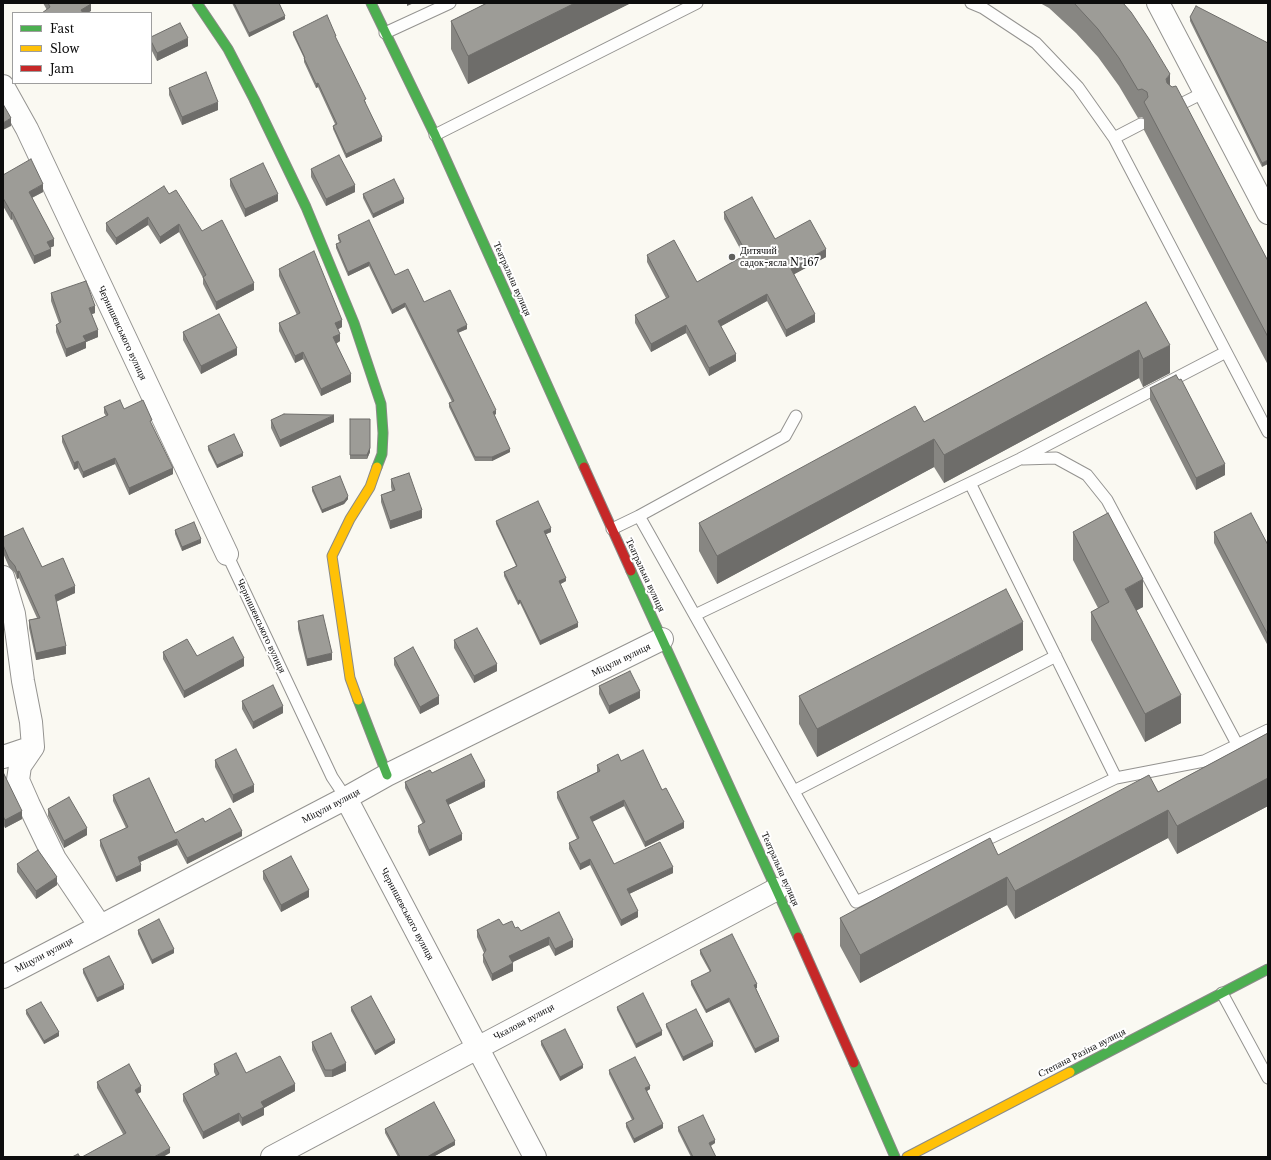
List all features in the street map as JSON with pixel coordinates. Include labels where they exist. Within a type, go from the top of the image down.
[{"type":"street","points":[[197,3],[228,49],[306,207],[354,323],[381,404],[383,433],[382,454],[370,487],[350,520],[332,556],[350,678],[387,775]]},
{"type":"street","name":"Театральна вулиця","points":[[371,3],[435,135],[612,530],[777,889],[895,1157]]},
{"type":"street","points":[[1158,3],[1268,213]]},
{"type":"street","name":"Чернишевського вулиця","points":[[3,86],[27,129],[227,554]]},
{"type":"street","points":[[3,577],[14,614],[23,681],[31,722],[33,748],[20,766],[18,780],[55,859],[100,926]]},
{"type":"street","name":"Міцули вулиця","points":[[3,977],[346,798],[387,775],[662,640]]},
{"type":"street","points":[[3,757],[33,748]]},
{"type":"street","name":"Чернишевського вулиця","points":[[346,798],[535,1157]]},
{"type":"street","name":"Чкалова вулиця","points":[[272,1157],[777,889]]},
{"type":"street","name":"Степана Разіна вулиця","points":[[907,1157],[1268,969]]},
{"type":"lane","points":[[385,33],[450,3]]},
{"type":"lane","points":[[435,135],[696,3]]},
{"type":"lane","points":[[971,3],[983,8],[1036,43],[1078,87],[1114,138],[1268,432]]},
{"type":"lane","points":[[1173,108],[1205,92]]},
{"type":"lane","points":[[1114,138],[1141,124]]},
{"type":"lane","points":[[695,616],[1020,459],[1226,352]]},
{"type":"lane","points":[[612,530],[785,436],[796,416]]},
{"type":"lane","points":[[1020,459],[1056,458],[1087,475],[1107,500],[1237,744]]},
{"type":"lane","points":[[970,483],[1116,778]]},
{"type":"lane","points":[[639,516],[856,902],[1116,778],[1204,761],[1268,730]]},
{"type":"lane","name":"Чернишевського вулиця","points":[[227,554],[332,777],[346,798]]},
{"type":"lane","points":[[794,791],[1056,656]]},
{"type":"lane","points":[[1222,993],[1268,1078]]},
{"type":"building","points":[[48,3],[91,4],[81,10],[82,12],[43,12],[50,7]]},
{"type":"building","points":[[234,3],[279,3],[285,16],[249,33]]},
{"type":"building","points":[[487,3],[575,3],[468,56],[451,21]]},
{"type":"building","points":[[1074,3],[1123,3],[1131,12],[1149,39],[1170,74],[1166,79],[1167,83],[1172,87],[1176,86],[1268,261],[1268,337],[1144,102],[1148,97],[1147,92],[1142,89],[1138,90],[1119,58],[1098,29]]},
{"type":"building","points":[[1196,6],[1268,43],[1268,160],[1262,163],[1190,17]]},
{"type":"building","points":[[327,15],[335,36],[366,99],[364,100],[382,137],[346,154],[333,126],[337,124],[318,83],[316,84],[293,32]]},
{"type":"building","points":[[180,23],[188,38],[157,53],[152,43],[152,37]]},
{"type":"building","points":[[206,72],[218,102],[182,117],[169,88]]},
{"type":"building","points":[[3,104],[11,118],[3,123]]},
{"type":"building","points":[[339,155],[355,185],[326,199],[311,169]]},
{"type":"building","points":[[31,159],[43,184],[29,192],[54,239],[47,242],[51,249],[34,256],[12,212],[3,198],[3,175]]},
{"type":"building","points":[[263,163],[278,194],[245,209],[230,179]]},
{"type":"building","points":[[394,179],[404,199],[373,214],[363,194]]},
{"type":"building","points":[[164,186],[169,194],[176,190],[202,231],[222,220],[254,283],[216,302],[203,277],[206,275],[179,224],[160,237],[148,217],[116,238],[106,223]]},
{"type":"building","points":[[752,197],[775,239],[810,220],[826,249],[791,269],[815,314],[786,330],[767,294],[718,321],[736,354],[709,368],[686,325],[651,344],[635,315],[669,297],[647,255],[674,240],[697,282],[747,254],[724,212]]},
{"type":"building","points":[[369,220],[395,275],[408,269],[424,302],[450,290],[467,325],[457,330],[496,410],[493,412],[510,449],[492,457],[475,457],[449,403],[454,401],[405,303],[392,310],[369,262],[348,272],[336,244],[341,242],[338,235]]},
{"type":"building","points":[[314,251],[342,320],[335,323],[340,334],[333,337],[351,374],[321,389],[303,352],[295,356],[279,323],[300,313],[279,269]]},
{"type":"building","points":[[86,281],[95,306],[89,308],[98,330],[83,336],[86,341],[66,349],[56,325],[61,322],[51,293]]},
{"type":"building","points":[[1146,302],[1170,345],[1143,359],[1139,350],[944,455],[934,439],[717,556],[699,523],[915,406],[924,422]]},
{"type":"building","points":[[219,314],[237,348],[201,366],[183,332]]},
{"type":"building","points":[[1176,375],[1179,380],[1181,379],[1225,464],[1196,478],[1150,388]]},
{"type":"building","points":[[120,400],[124,409],[143,400],[152,420],[150,421],[173,468],[129,488],[115,458],[83,472],[78,461],[74,463],[62,436],[108,415],[104,407]]},
{"type":"building","points":[[284,414],[334,415],[280,440],[271,420]]},
{"type":"building","points":[[350,419],[370,419],[370,448],[367,455],[350,455]]},
{"type":"building","points":[[234,434],[243,453],[217,465],[208,446]]},
{"type":"building","points":[[409,473],[422,510],[390,521],[381,495],[395,490],[391,479]]},
{"type":"building","points":[[340,476],[348,496],[344,501],[322,510],[312,487]]},
{"type":"building","points":[[538,501],[551,528],[544,531],[566,578],[559,581],[578,623],[540,641],[520,600],[518,601],[504,572],[517,566],[496,521]]},
{"type":"building","points":[[1108,513],[1143,579],[1125,589],[1181,695],[1145,714],[1091,612],[1109,602],[1073,532]]},
{"type":"building","points":[[1251,513],[1268,545],[1268,635],[1214,532]]},
{"type":"building","points":[[194,522],[201,539],[182,547],[175,530]]},
{"type":"building","points":[[23,528],[42,567],[63,558],[75,586],[55,595],[66,646],[36,653],[29,620],[40,618],[19,571],[17,572],[15,566],[9,559],[3,545],[3,537]]},
{"type":"building","points":[[1006,589],[1023,622],[817,729],[799,696]]},
{"type":"building","points":[[323,615],[332,653],[307,659],[298,621]]},
{"type":"building","points":[[477,628],[497,664],[474,676],[454,640]]},
{"type":"building","points":[[233,637],[244,658],[184,691],[163,652],[187,639],[197,656]]},
{"type":"building","points":[[413,647],[439,696],[420,707],[394,658]]},
{"type":"building","points":[[630,671],[640,691],[609,706],[599,686]]},
{"type":"building","points":[[273,685],[283,706],[253,722],[242,701]]},
{"type":"building","points":[[1268,733],[1268,778],[1177,826],[1168,810],[1015,891],[1007,877],[860,955],[840,918],[990,838],[998,855],[1149,775],[1158,792]]},
{"type":"building","points":[[236,749],[254,785],[233,795],[215,760]]},
{"type":"building","points":[[643,750],[662,790],[666,788],[684,822],[645,842],[624,800],[590,817],[614,864],[660,842],[673,867],[627,889],[638,911],[621,920],[590,859],[580,864],[569,843],[579,838],[557,792],[600,771],[597,765],[618,754],[621,761]]},
{"type":"building","points":[[471,754],[485,781],[446,800],[462,834],[429,850],[418,826],[425,822],[405,782],[430,770],[432,773]]},
{"type":"building","points":[[3,772],[22,811],[5,820],[3,816]]},
{"type":"building","points":[[149,778],[175,833],[203,818],[205,822],[230,808],[242,831],[187,858],[177,839],[138,857],[141,865],[116,877],[100,840],[128,827],[113,795]]},
{"type":"building","points":[[69,797],[87,828],[64,841],[48,809]]},
{"type":"building","points":[[38,850],[57,877],[36,891],[17,864]]},
{"type":"building","points":[[291,856],[309,890],[281,905],[263,871]]},
{"type":"building","points":[[559,912],[573,940],[555,949],[549,937],[509,956],[513,963],[492,974],[483,955],[486,950],[477,930],[499,919],[503,925],[512,921],[515,928],[518,927],[521,931]]},
{"type":"building","points":[[159,919],[174,949],[152,960],[138,930]]},
{"type":"building","points":[[732,934],[757,984],[754,985],[779,1037],[755,1049],[729,998],[706,1010],[691,981],[711,971],[700,950]]},
{"type":"building","points":[[109,956],[124,985],[97,998],[83,969]]},
{"type":"building","points":[[643,993],[662,1031],[636,1044],[617,1007]]},
{"type":"building","points":[[371,996],[395,1040],[375,1051],[351,1007]]},
{"type":"building","points":[[41,1002],[59,1032],[44,1041],[26,1010]]},
{"type":"building","points":[[696,1009],[713,1042],[683,1057],[666,1024]]},
{"type":"building","points":[[565,1029],[583,1065],[560,1077],[541,1041]]},
{"type":"building","points":[[331,1033],[346,1063],[332,1070],[325,1070],[312,1042]]},
{"type":"building","points":[[236,1053],[246,1073],[280,1056],[295,1084],[261,1102],[264,1107],[242,1118],[239,1113],[203,1132],[183,1094],[219,1074],[214,1064]]},
{"type":"building","points":[[635,1057],[650,1086],[645,1088],[663,1124],[634,1139],[626,1123],[634,1119],[609,1070]]},
{"type":"building","points":[[129,1064],[141,1086],[135,1090],[170,1148],[154,1157],[82,1157],[126,1133],[97,1082]]},
{"type":"building","points":[[434,1102],[455,1141],[427,1157],[400,1157],[385,1129]]},
{"type":"building","points":[[703,1115],[715,1140],[709,1143],[716,1157],[693,1157],[678,1127]]},
{"type":"building","points":[[78,1154],[80,1157],[72,1157]]},
{"type":"traffic: fast","points":[[197,3],[228,49],[254,99],[306,207],[354,323],[381,404],[383,433],[382,454],[377,467]]},
{"type":"traffic: fast","points":[[371,3],[435,135],[584,467]]},
{"type":"traffic: fast","points":[[631,571],[798,937]]},
{"type":"traffic: fast","points":[[358,700],[387,775]]},
{"type":"traffic: fast","points":[[1070,1072],[1268,969]]},
{"type":"traffic: fast","points":[[854,1063],[895,1157]]},
{"type":"traffic: slow","points":[[358,700],[350,678],[332,556],[350,519],[370,487],[377,467]]},
{"type":"traffic: slow","points":[[907,1157],[1070,1072]]},
{"type":"traffic: jam","points":[[584,467],[631,571]]},
{"type":"traffic: jam","points":[[798,937],[854,1063]]},
{"type":"place","name":"Дитячий садок-ясла №167","points":[[732,257]]}]
